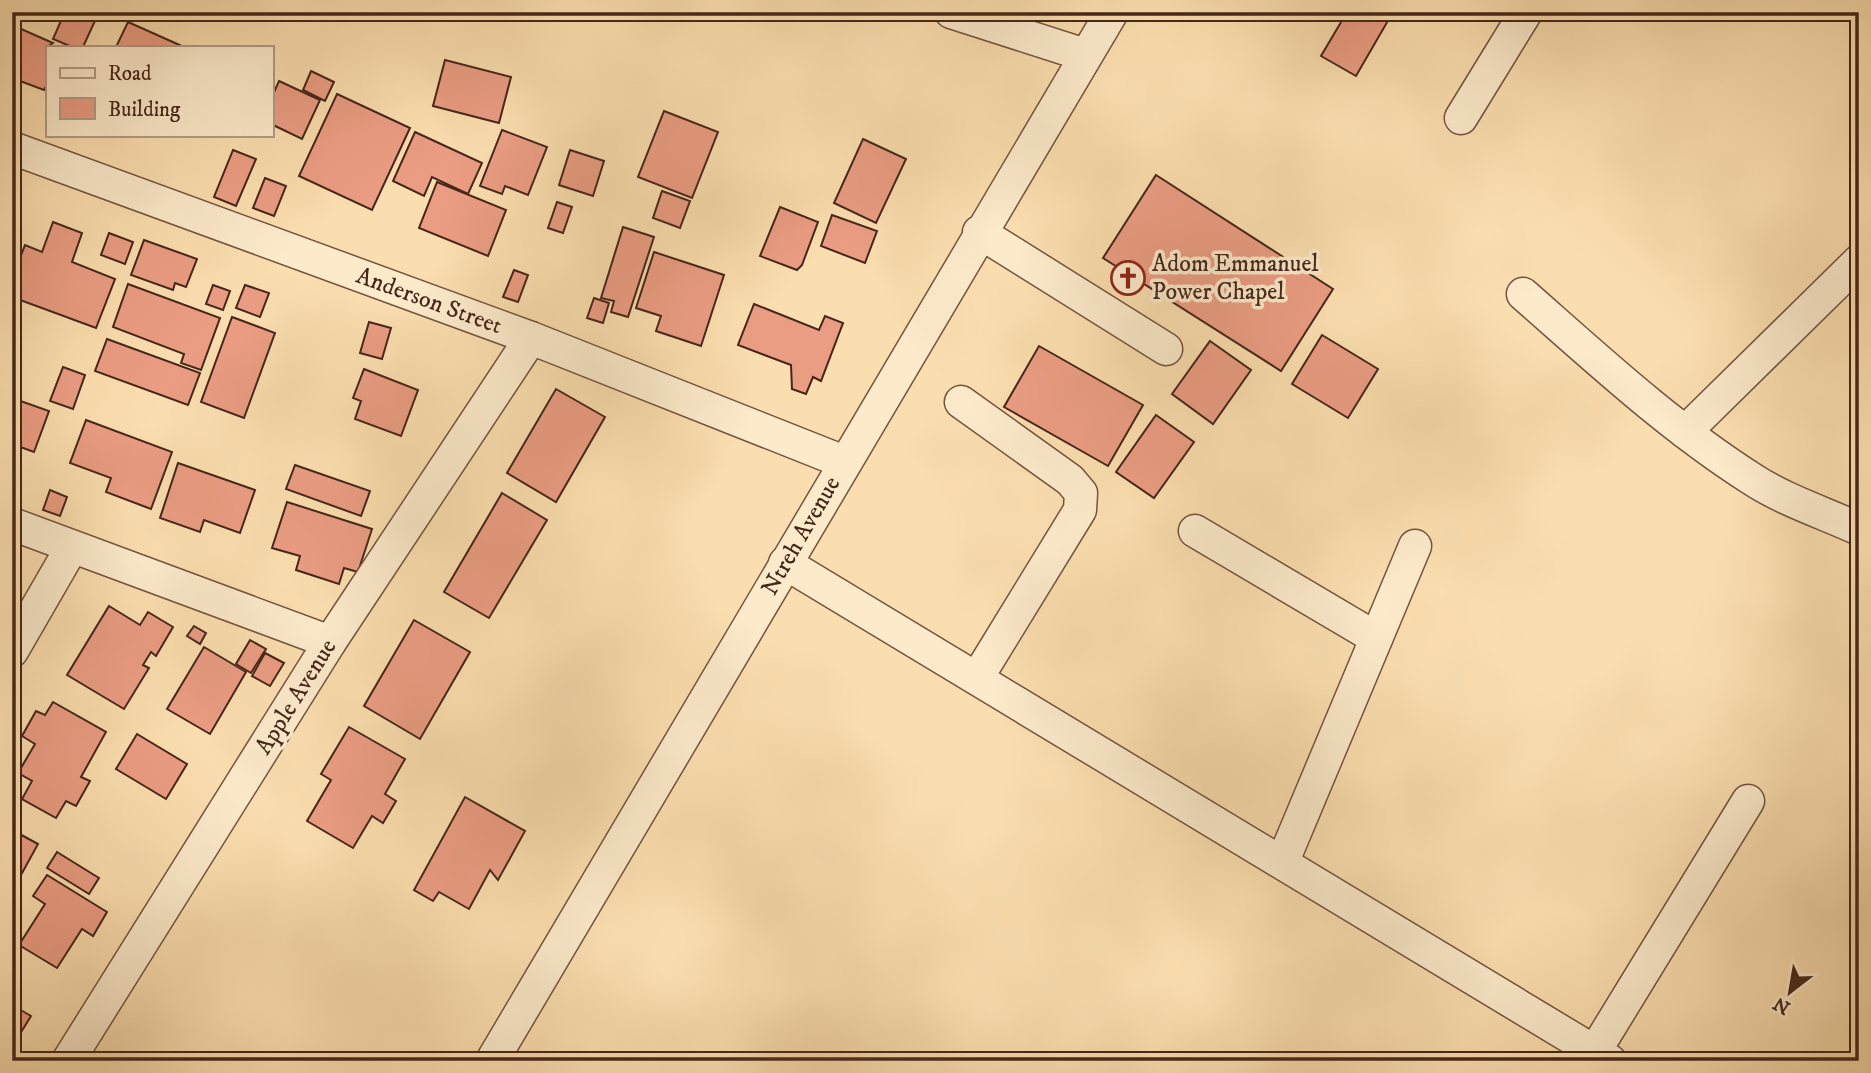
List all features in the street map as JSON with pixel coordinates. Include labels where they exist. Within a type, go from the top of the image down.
[{"type":"street","points":[[951,12],[1085,55]]},
{"type":"street","name":"Ntreh Avenue","points":[[492,1061],[979,232],[1112,12]]},
{"type":"street","points":[[1461,118],[1526,12]]},
{"type":"street","name":"Anderson Street","points":[[12,148],[531,338],[844,462]]},
{"type":"street","points":[[979,232],[1166,349]]},
{"type":"street","points":[[1685,432],[1859,261]]},
{"type":"street","points":[[1523,294],[1634,392],[1755,481],[1859,529]]},
{"type":"street","name":"Apple Avenue","points":[[68,1061],[330,642],[531,338]]},
{"type":"street","points":[[961,401],[1070,480],[1081,493],[1080,510],[977,678]]},
{"type":"street","points":[[12,524],[330,642]]},
{"type":"street","points":[[1195,531],[1376,638]]},
{"type":"street","points":[[1283,861],[1415,546]]},
{"type":"street","points":[[12,651],[72,547]]},
{"type":"street","points":[[785,563],[1603,1056],[1748,802]]},
{"type":"building","points":[[60,12],[99,12],[83,46],[70,46],[53,39],[64,14]]},
{"type":"building","points":[[1347,12],[1393,12],[1356,76],[1321,56]]},
{"type":"building","points":[[128,22],[182,46],[116,46]]},
{"type":"building","points":[[12,25],[53,43],[46,46],[44,90],[12,78]]},
{"type":"building","points":[[445,60],[511,77],[499,123],[433,106]]},
{"type":"building","points":[[311,71],[334,82],[325,101],[303,90]]},
{"type":"building","points":[[279,81],[320,100],[302,139],[273,125],[273,94]]},
{"type":"building","points":[[337,94],[410,128],[372,210],[299,176]]},
{"type":"building","points":[[664,111],[718,132],[692,198],[638,177]]},
{"type":"building","points":[[502,130],[547,147],[528,195],[505,186],[502,194],[480,186]]},
{"type":"building","points":[[415,132],[482,163],[468,194],[432,177],[424,196],[393,181]]},
{"type":"building","points":[[863,139],[906,159],[876,223],[834,203]]},
{"type":"building","points":[[233,150],[256,159],[236,206],[214,197]]},
{"type":"building","points":[[570,150],[604,161],[593,196],[559,185]]},
{"type":"building","points":[[1156,175],[1333,289],[1281,371],[1103,258]]},
{"type":"building","points":[[265,178],[286,186],[274,216],[253,208]]},
{"type":"building","points":[[437,182],[506,210],[488,256],[419,228]]},
{"type":"building","points":[[662,191],[690,201],[680,228],[653,218]]},
{"type":"building","points":[[557,202],[572,207],[563,233],[548,228]]},
{"type":"building","points":[[780,207],[818,222],[802,265],[797,270],[760,256]]},
{"type":"building","points":[[832,215],[877,231],[865,263],[821,246]]},
{"type":"building","points":[[53,222],[82,233],[72,262],[115,279],[96,328],[12,297],[12,279],[25,245],[42,252]]},
{"type":"building","points":[[12,227],[21,230],[12,255]]},
{"type":"building","points":[[623,227],[654,237],[628,317],[611,312],[614,301],[601,298]]},
{"type":"building","points":[[109,233],[133,242],[125,264],[101,255]]},
{"type":"building","points":[[144,240],[197,259],[186,287],[175,283],[173,290],[131,275]]},
{"type":"building","points":[[654,252],[724,275],[701,346],[656,331],[661,316],[636,308]]},
{"type":"building","points":[[514,270],[528,275],[518,302],[503,297]]},
{"type":"building","points":[[128,284],[220,318],[201,370],[181,363],[184,354],[113,327]]},
{"type":"building","points":[[213,285],[230,291],[223,310],[206,304]]},
{"type":"building","points":[[245,285],[269,293],[260,317],[236,308]]},
{"type":"building","points":[[594,298],[609,303],[603,323],[587,318]]},
{"type":"building","points":[[754,304],[819,330],[825,316],[843,323],[821,381],[813,377],[806,394],[792,389],[791,365],[738,345]]},
{"type":"building","points":[[232,317],[275,333],[244,418],[201,402]]},
{"type":"building","points":[[369,322],[391,328],[382,359],[360,353]]},
{"type":"building","points":[[1322,335],[1378,369],[1348,418],[1292,384]]},
{"type":"building","points":[[107,339],[200,373],[188,405],[95,371]]},
{"type":"building","points":[[1210,341],[1251,370],[1213,424],[1172,394]]},
{"type":"building","points":[[1039,346],[1143,405],[1108,466],[1004,407]]},
{"type":"building","points":[[63,367],[85,375],[73,409],[50,401]]},
{"type":"building","points":[[364,369],[418,390],[401,436],[355,419],[361,401],[353,398]]},
{"type":"building","points":[[556,389],[605,417],[556,502],[507,473]]},
{"type":"building","points":[[12,398],[49,411],[34,452],[12,444]]},
{"type":"building","points":[[1156,415],[1194,442],[1154,498],[1116,472]]},
{"type":"building","points":[[86,420],[172,452],[151,509],[106,492],[111,478],[70,463]]},
{"type":"building","points":[[178,463],[255,490],[240,533],[204,520],[200,532],[160,518]]},
{"type":"building","points":[[295,465],[370,491],[361,516],[286,489]]},
{"type":"building","points":[[50,490],[67,497],[60,516],[43,510]]},
{"type":"building","points":[[502,493],[547,520],[489,618],[444,592]]},
{"type":"building","points":[[287,502],[372,529],[358,572],[344,568],[339,584],[296,570],[300,556],[272,548]]},
{"type":"building","points":[[109,606],[140,625],[148,612],[173,627],[156,656],[151,652],[143,665],[149,668],[124,709],[67,675]]},
{"type":"building","points":[[414,620],[470,652],[420,739],[364,706]]},
{"type":"building","points":[[194,626],[206,633],[200,644],[187,636]]},
{"type":"building","points":[[250,640],[266,649],[251,673],[236,664]]},
{"type":"building","points":[[204,647],[246,672],[210,734],[167,709]]},
{"type":"building","points":[[265,653],[284,663],[270,686],[252,676]]},
{"type":"building","points":[[53,702],[106,732],[81,777],[90,781],[76,806],[66,801],[56,818],[22,799],[32,781],[18,773],[35,744],[22,736],[36,711],[45,715]]},
{"type":"building","points":[[349,727],[405,759],[385,794],[396,801],[383,823],[372,816],[353,848],[307,821],[331,780],[321,774]]},
{"type":"building","points":[[137,734],[187,764],[166,799],[116,769]]},
{"type":"building","points":[[465,797],[525,831],[498,880],[490,870],[469,909],[439,892],[433,901],[414,890]]},
{"type":"building","points":[[16,832],[38,844],[21,875],[16,873],[12,881],[12,840]]},
{"type":"building","points":[[57,852],[99,878],[89,894],[47,868]]},
{"type":"building","points":[[47,875],[107,912],[93,936],[82,929],[57,968],[19,945],[45,904],[33,896]]},
{"type":"building","points":[[12,1005],[31,1016],[12,1047]]},
{"type":"place","name":"Adom Emmanuel Power Chapel","points":[[1128,278]]}]
